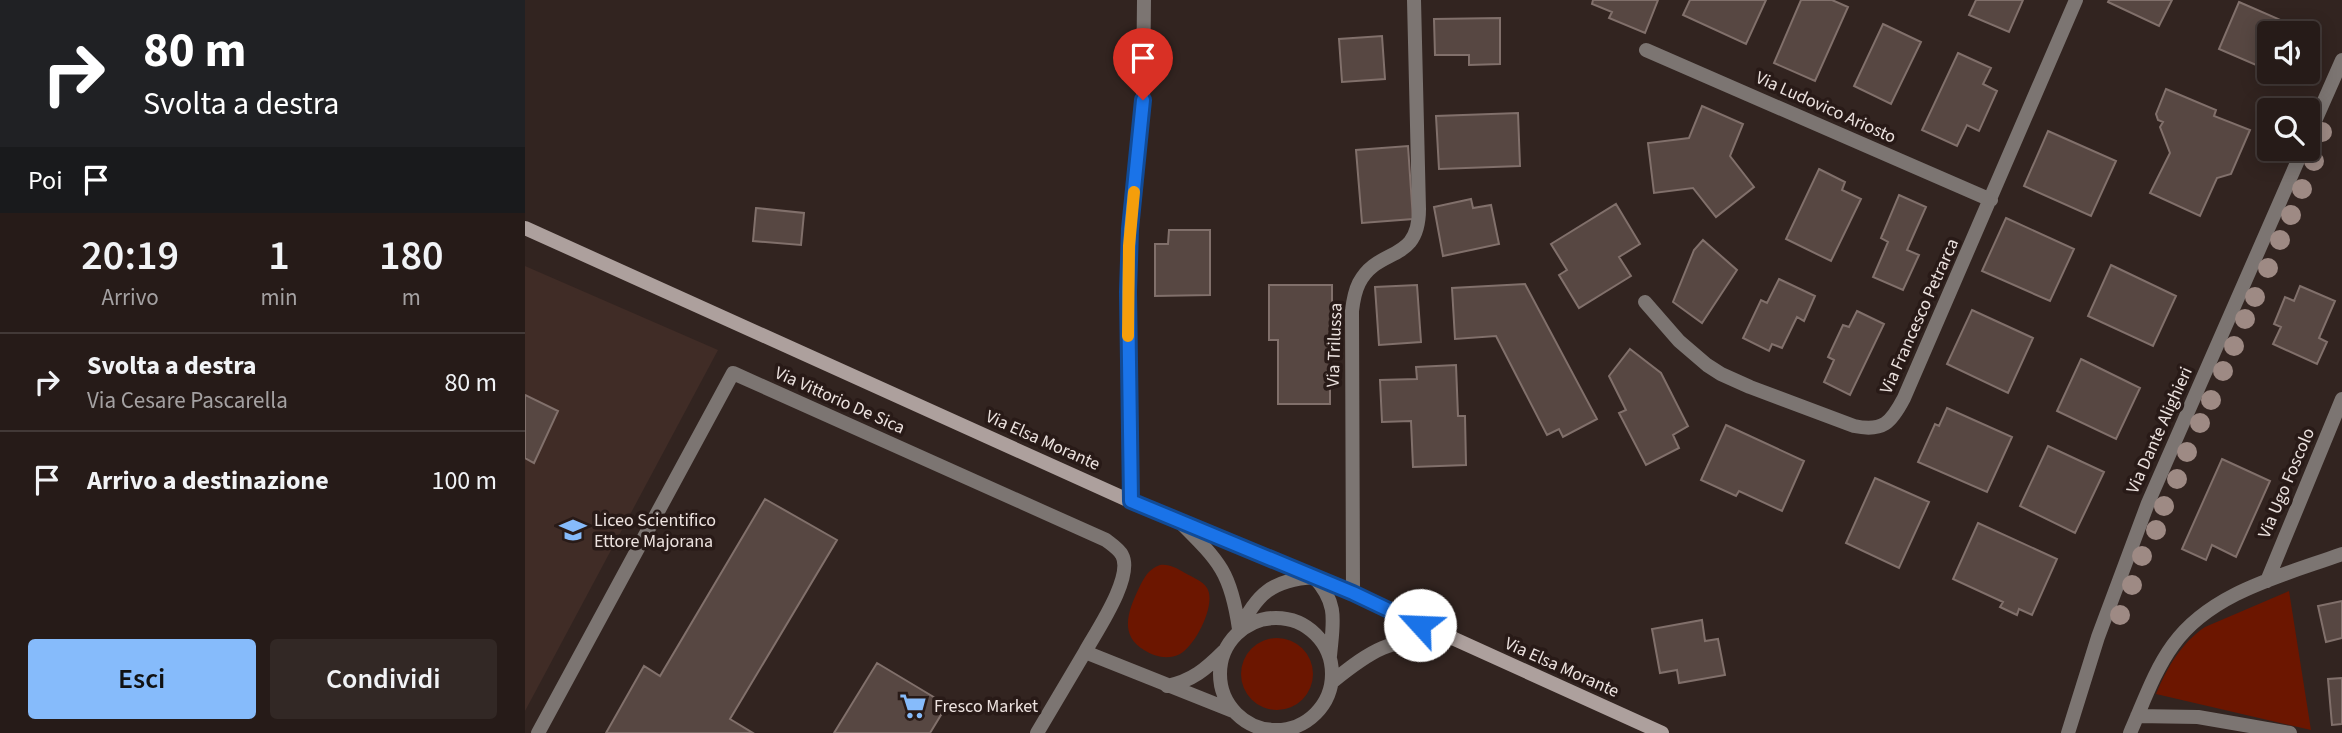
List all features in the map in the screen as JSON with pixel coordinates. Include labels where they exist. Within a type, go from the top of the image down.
[{"type":"street","points":[[1131,501],[1128,292],[1130,229],[1143,100],[1144,0]]},
{"type":"street","name":"Via Trilussa","points":[[1353,593],[1352,311],[1359,282],[1381,261],[1408,246],[1417,229],[1419,209],[1414,0]]},
{"type":"street","name":"Via Francesco Petrarca","points":[[1645,302],[1692,353],[1721,374],[1854,426],[1881,427],[1889,422],[1904,398],[2076,0]]},
{"type":"street","name":"Via Ludovico Ariosto","points":[[1646,50],[1991,200]]},
{"type":"street","points":[[2320,110],[2342,60]]},
{"type":"street","name":"Via Dante Alighieri","points":[[2067,733],[2098,636],[2148,503],[2298,161]]},
{"type":"street","name":"Via Elsa Morante","points":[[525,228],[1131,501],[1353,593],[1662,733]]},
{"type":"street","name":"Via Vittorio De Sica","points":[[538,733],[733,373],[1096,535],[1115,547],[1124,561],[1123,580],[1085,652]]},
{"type":"street","name":"Via Ugo Foscolo","points":[[2267,581],[2342,399]]},
{"type":"street","points":[[1181,523],[1213,555],[1223,570],[1231,587],[1239,631]]},
{"type":"street","points":[[2130,733],[2166,655],[2190,625],[2211,609],[2267,581],[2342,554]]},
{"type":"street","points":[[1167,686],[1187,681],[1201,673],[1224,651],[1239,631],[1250,608],[1264,592],[1292,580],[1314,577],[1324,588],[1332,604],[1332,682],[1318,711],[1306,722],[1277,732],[1245,722],[1224,698],[1220,666],[1224,651]]},
{"type":"street","points":[[1239,631],[1255,621],[1273,617],[1291,619],[1315,634],[1330,657]]},
{"type":"street","points":[[1332,682],[1357,661],[1388,644],[1442,635]]},
{"type":"street","points":[[1037,733],[1085,652],[1233,711]]},
{"type":"street","points":[[2137,716],[2199,717],[2290,733]]},
{"type":"shaded area","name":"Liceo Scientifico Ettore Majorana","points":[[525,266],[718,350],[525,711]]},
{"type":"shaded area","points":[[1160,565],[1173,567],[1197,579],[1207,588],[1209,595],[1207,614],[1198,634],[1186,650],[1171,657],[1157,656],[1144,650],[1136,644],[1128,629],[1129,613],[1139,588],[1149,571]]},
{"type":"shaded area","points":[[2289,591],[2311,730],[2156,694],[2176,657],[2196,633]]},
{"type":"shaded area","points":[[1277,638],[1291,641],[1303,648],[1310,660],[1313,674],[1310,688],[1303,700],[1291,707],[1277,710],[1263,707],[1251,700],[1244,688],[1241,674],[1244,660],[1251,648],[1263,641]]},
{"type":"building","points":[[1593,0],[1658,0],[1645,33],[1609,18],[1612,12],[1592,4]]},
{"type":"building","points":[[1690,0],[1766,0],[1746,44],[1683,15]]},
{"type":"building","points":[[1801,0],[1832,0],[1848,7],[1815,81],[1774,63]]},
{"type":"building","points":[[1976,0],[2023,0],[2009,32],[1969,15]]},
{"type":"building","points":[[2172,0],[2159,26],[2108,2]]},
{"type":"building","points":[[2239,2],[2283,21],[2257,21],[2257,65],[2219,49]]},
{"type":"building","points":[[1500,18],[1500,64],[1469,65],[1469,55],[1435,55],[1434,19]]},
{"type":"building","points":[[1883,24],[1921,42],[1891,104],[1854,86]]},
{"type":"building","points":[[1382,36],[1385,79],[1342,82],[1339,39]]},
{"type":"building","points":[[1958,53],[1991,68],[1983,84],[1997,91],[1979,131],[1967,125],[1957,146],[1922,130]]},
{"type":"building","points":[[2166,89],[2216,110],[2214,116],[2250,130],[2231,174],[2217,178],[2200,216],[2150,193],[2170,153],[2160,127],[2163,122],[2158,120],[2156,114]]},
{"type":"building","points":[[1702,106],[1743,124],[1730,156],[1754,187],[1716,217],[1693,188],[1654,193],[1648,143],[1689,138]]},
{"type":"building","points":[[1518,113],[1520,166],[1439,169],[1436,116]]},
{"type":"building","points":[[2048,131],[2116,161],[2091,216],[2024,186]]},
{"type":"building","points":[[1408,146],[1413,219],[1362,223],[1356,150]]},
{"type":"building","points":[[1819,169],[1845,182],[1842,190],[1861,199],[1831,261],[1786,239]]},
{"type":"building","points":[[1899,195],[1926,207],[1907,250],[1919,255],[1903,290],[1873,277],[1888,242],[1881,238]]},
{"type":"building","points":[[1471,199],[1473,208],[1491,205],[1499,244],[1443,256],[1434,207]]},
{"type":"building","points":[[1616,204],[1640,244],[1619,257],[1631,276],[1579,308],[1559,275],[1567,270],[1551,244]]},
{"type":"building","points":[[756,208],[804,213],[801,245],[753,241]]},
{"type":"building","points":[[2006,218],[2074,249],[2050,301],[1982,271]]},
{"type":"building","points":[[1169,230],[1210,230],[1210,295],[1155,296],[1155,244],[1168,244]]},
{"type":"building","points":[[1703,240],[1737,270],[1702,323],[1673,302],[1694,250]]},
{"type":"building","points":[[2111,265],[2176,296],[2153,346],[2088,316]]},
{"type":"building","points":[[1779,279],[1815,296],[1804,321],[1797,317],[1782,348],[1772,344],[1769,351],[1743,338],[1761,300],[1767,303]]},
{"type":"building","points":[[1525,284],[1597,419],[1563,437],[1559,429],[1547,435],[1496,336],[1455,339],[1452,288]]},
{"type":"building","points":[[1269,285],[1332,285],[1332,311],[1337,311],[1337,347],[1330,347],[1330,404],[1278,404],[1278,340],[1269,340]]},
{"type":"building","points":[[1417,285],[1421,342],[1379,345],[1375,287]]},
{"type":"building","points":[[2300,286],[2335,301],[2319,338],[2327,342],[2317,364],[2273,344],[2281,327],[2274,324],[2285,297],[2294,301]]},
{"type":"building","points":[[1972,310],[2033,338],[2008,393],[1947,364]]},
{"type":"building","points":[[1857,311],[1884,324],[1850,395],[1824,382],[1834,360],[1828,357],[1843,325],[1849,327]]},
{"type":"building","points":[[1630,349],[1661,373],[1688,426],[1673,435],[1679,448],[1646,465],[1619,413],[1626,410],[1609,376]]},
{"type":"building","points":[[2081,359],[2140,388],[2116,439],[2057,411]]},
{"type":"building","points":[[1456,365],[1458,416],[1465,416],[1466,465],[1413,467],[1411,421],[1382,422],[1380,380],[1417,379],[1416,367]]},
{"type":"building","points":[[525,395],[558,411],[534,463],[525,458]]},
{"type":"building","points":[[1947,408],[2012,437],[1987,492],[1918,462],[1935,424],[1939,426]]},
{"type":"building","points":[[1726,425],[1804,461],[1782,511],[1739,491],[1736,496],[1701,480]]},
{"type":"building","points":[[2048,446],[2104,472],[2075,533],[2020,506]]},
{"type":"building","points":[[2222,459],[2270,481],[2236,557],[2212,545],[2206,560],[2182,549]]},
{"type":"building","points":[[1875,478],[1929,502],[1899,568],[1846,543]]},
{"type":"building","points":[[765,499],[837,540],[730,719],[753,733],[606,733],[644,666],[660,676]]},
{"type":"building","points":[[1978,523],[2057,559],[2032,615],[2019,609],[2017,615],[2000,607],[2003,602],[1953,579]]},
{"type":"building","points":[[2342,601],[2342,638],[2326,642],[2318,606]]},
{"type":"building","points":[[1702,620],[1705,641],[1718,639],[1725,675],[1679,683],[1677,670],[1660,673],[1652,629]]},
{"type":"building","points":[[877,663],[947,705],[930,733],[834,733]]},
{"type":"building","points":[[2342,678],[2342,724],[2332,725],[2328,679]]},
{"type":"slow traffic","points":[[1128,336],[1129,246],[1134,192]]},
{"type":"place","name":"Liceo Scientifico Ettore Majorana","points":[[573,530]]},
{"type":"place","name":"Fresco Market","points":[[913,706]]},
{"type":"route","points":[[1143,100],[1130,229],[1128,292],[1131,501],[1353,593],[1420,625]]}]
